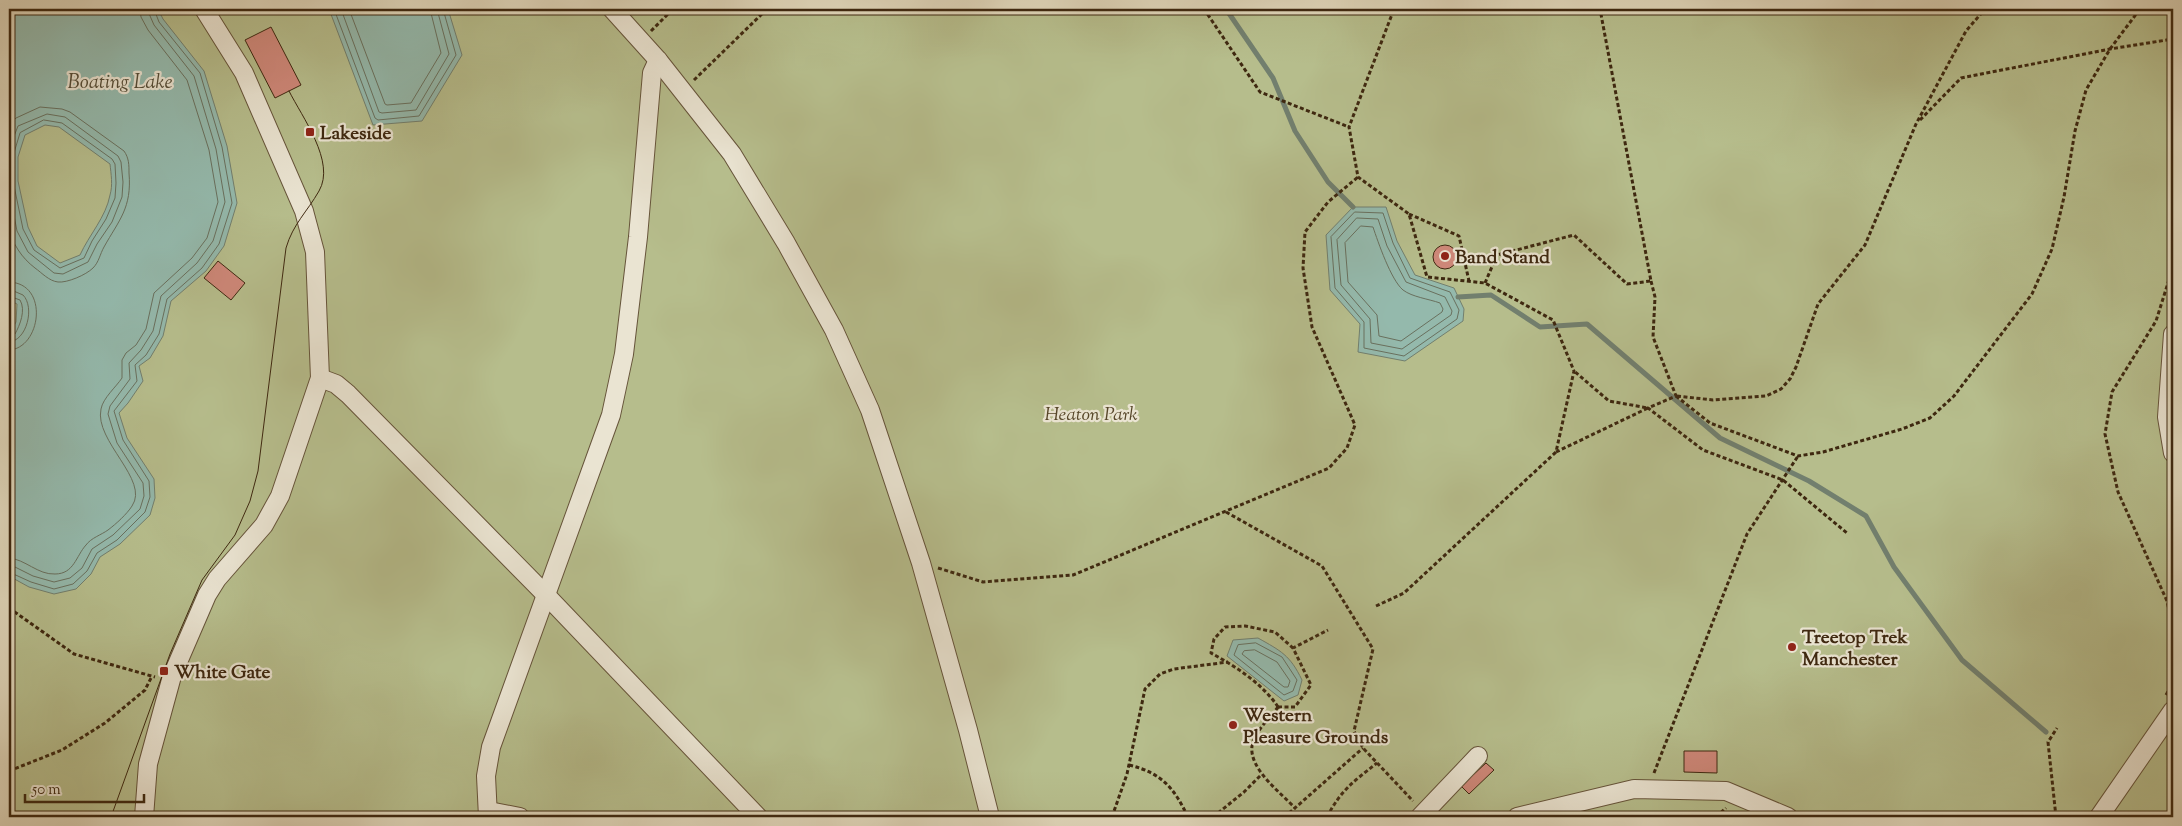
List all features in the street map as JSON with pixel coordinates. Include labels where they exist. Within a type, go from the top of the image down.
[{"type":"lane","points":[[144,817],[148,764],[170,680],[207,595],[217,579],[264,525],[280,496],[320,378],[315,252],[304,211],[244,73],[204,9]]},
{"type":"lane","points":[[612,9],[658,60],[732,154],[786,243],[834,330],[870,410],[921,562],[990,817]]},
{"type":"lane","points":[[520,817],[489,814],[486,776],[491,747],[610,415],[624,354],[638,237],[652,72],[658,60]]},
{"type":"lane","points":[[2173,334],[2167,417],[2173,454]]},
{"type":"lane","points":[[320,378],[336,384],[348,394],[546,595],[758,817]]},
{"type":"lane","points":[[2100,817],[2173,710]]},
{"type":"lane","points":[[1422,815],[1478,756]]},
{"type":"lane","points":[[1517,817],[1634,789],[1648,788],[1726,791],[1788,817]]},
{"type":"path","points":[[641,41],[673,9]]},
{"type":"path","points":[[683,91],[767,9]]},
{"type":"path","points":[[1204,9],[1260,92],[1349,127]]},
{"type":"path","points":[[1394,9],[1349,127],[1358,177],[1409,214],[1459,236],[1469,281]]},
{"type":"path","points":[[1600,9],[1655,297],[1653,338],[1675,396],[1710,423],[1798,456],[1823,452],[1902,429],[1930,418],[1954,396],[2002,335],[2032,294],[2052,249],[2064,197],[2075,131],[2086,90],[2110,49],[2140,9]]},
{"type":"path","points":[[1376,606],[1404,593],[1556,452],[1675,396],[1713,400],[1739,399],[1766,396],[1781,389],[1796,367],[1818,304],[1870,235],[1916,124],[1966,31],[1986,9]]},
{"type":"path","points":[[1916,124],[1961,78],[2110,49],[2173,39]]},
{"type":"path","points":[[921,562],[983,582],[1073,575],[1329,468],[1346,448],[1355,425],[1312,327],[1302,268],[1305,232],[1328,202],[1358,177]]},
{"type":"path","points":[[1409,214],[1427,277],[1485,283],[1553,320],[1574,371],[1610,401],[1648,408],[1703,450],[1783,479],[1847,533]]},
{"type":"path","points":[[1485,283],[1497,255],[1574,235],[1627,284],[1651,281]]},
{"type":"path","points":[[2173,267],[2156,321],[2112,392],[2105,434],[2118,492],[2167,601],[2173,629]]},
{"type":"path","points":[[1556,452],[1574,371]]},
{"type":"path","points":[[1648,788],[1747,534],[1798,456]]},
{"type":"path","points":[[1225,511],[1322,566],[1373,649],[1354,731],[1363,748],[1422,815]]},
{"type":"path","points":[[9,608],[74,654],[170,680]]},
{"type":"path","points":[[1245,626],[1275,632],[1292,648],[1311,685],[1295,707],[1278,707],[1271,696],[1228,662],[1211,653],[1214,639],[1225,627],[1245,626]]},
{"type":"path","points":[[1292,648],[1328,630]]},
{"type":"path","points":[[1112,817],[1129,765],[1145,689],[1160,674],[1174,670],[1228,662]]},
{"type":"path","points":[[9,771],[62,750],[105,723],[145,690],[152,676]]},
{"type":"path","points":[[1278,707],[1260,730],[1252,745],[1253,757],[1260,775],[1269,780],[1295,808]]},
{"type":"path","points":[[2056,817],[2048,742],[2058,728]]},
{"type":"path","points":[[1284,817],[1363,748]]},
{"type":"path","points":[[1327,817],[1337,798],[1346,788],[1377,763]]},
{"type":"path","points":[[1129,765],[1145,769],[1173,789],[1188,817]]},
{"type":"path","points":[[1214,817],[1244,792],[1260,775]]},
{"type":"green space","name":"Heaton Park","points":[[9,9],[2173,9],[2173,817],[9,817]]},
{"type":"water","name":"Boating Lake","points":[[9,9],[158,9],[163,19],[204,71],[227,146],[237,203],[224,246],[206,271],[171,301],[163,336],[150,358],[139,366],[143,381],[119,413],[127,438],[154,479],[155,498],[150,515],[120,544],[100,557],[91,574],[76,589],[54,594],[29,587],[9,576],[9,335],[16,322],[17,304],[9,300]],"holes":[[[45,125],[59,127],[110,164],[112,183],[105,211],[80,255],[60,263],[37,246],[28,227],[18,181],[18,157],[25,135]]]},
{"type":"water","points":[[329,9],[448,9],[462,55],[422,121],[373,125]]},
{"type":"water","points":[[1353,207],[1386,207],[1397,241],[1415,275],[1454,288],[1464,309],[1463,321],[1405,361],[1358,352],[1360,324],[1330,290],[1326,235]]},
{"type":"water","points":[[1258,638],[1279,650],[1289,659],[1302,680],[1298,695],[1284,701],[1227,656],[1233,640]]},
{"type":"building","points":[[271,27],[301,85],[275,98],[245,40]]},
{"type":"building","name":"Band Stand","points":[[1445,245],[1454,248],[1457,257],[1454,266],[1445,269],[1436,266],[1433,257],[1436,248]]},
{"type":"building","points":[[218,261],[245,283],[231,300],[204,278]]},
{"type":"building","points":[[1684,751],[1717,751],[1717,773],[1684,772]]},
{"type":"building","points":[[1486,763],[1494,770],[1469,794],[1461,786]]},
{"type":"waterway","points":[[1226,9],[1273,78],[1295,131],[1328,182],[1353,207]]},
{"type":"waterway","points":[[1458,297],[1491,295],[1540,327],[1587,324],[1720,438],[1809,481],[1866,516],[1894,567],[1962,660],[2046,732]]},
{"type":"tram line","points":[[111,817],[170,654],[202,580],[235,535],[250,501],[258,471],[286,248],[292,232],[319,191],[323,179],[323,167],[315,140],[289,91]]},
{"type":"place","name":"Lakeside","points":[[310,132]]},
{"type":"place","name":"Band Stand","points":[[1445,256]]},
{"type":"place","name":"Treetop Trek Manchester","points":[[1792,647]]},
{"type":"place","name":"White Gate","points":[[164,671]]},
{"type":"place","name":"Western Pleasure Grounds","points":[[1233,725]]}]
